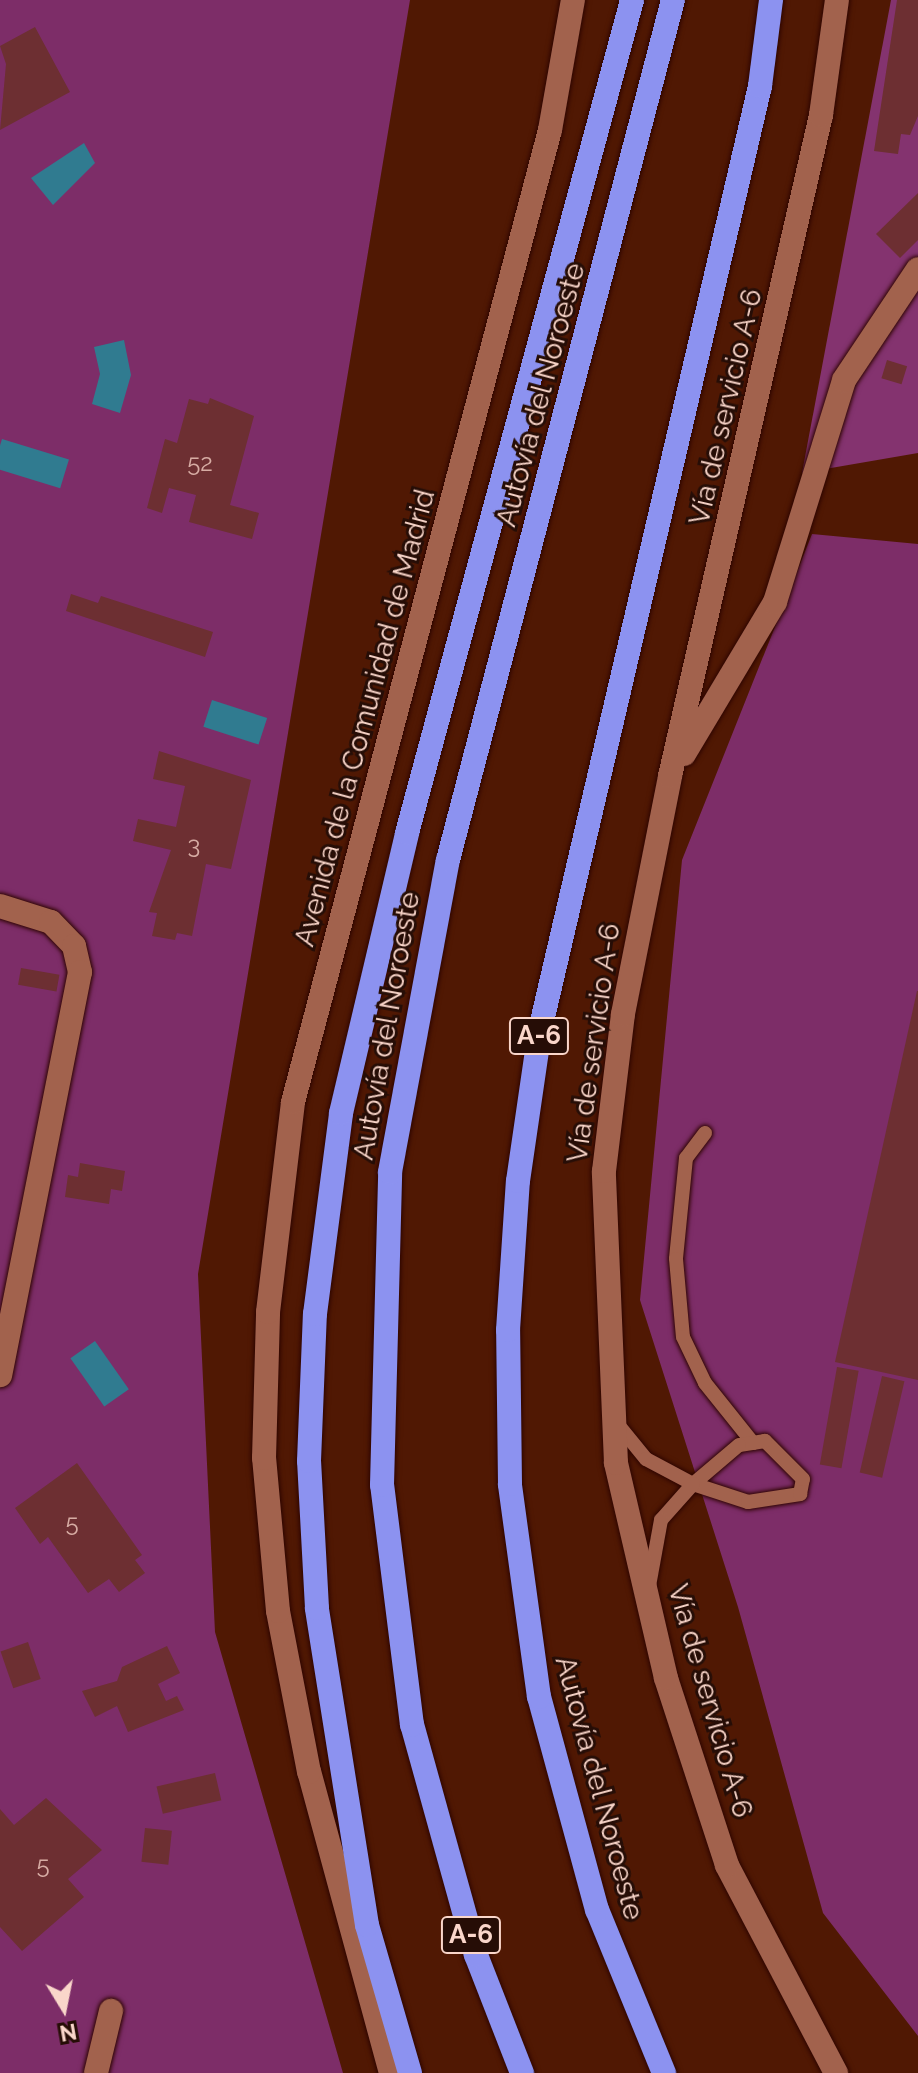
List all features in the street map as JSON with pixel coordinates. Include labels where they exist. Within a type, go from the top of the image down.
[{"type":"highway","points":[[410,2073],[367,1925],[317,1608],[309,1461],[315,1314],[341,1113],[407,833],[632,0]]},
{"type":"highway","name":"Autovía del Noroeste","points":[[522,2073],[476,1955],[412,1725],[382,1485],[390,1172],[448,860],[673,0]]},
{"type":"highway","name":"Autovía del Noroeste","points":[[664,2073],[597,1910],[539,1697],[510,1484],[508,1330],[518,1181],[540,1030],[760,86],[771,0]]},
{"type":"street","name":"Avenida de la Comunidad de Madrid","points":[[391,2073],[309,1772],[278,1611],[264,1458],[268,1312],[293,1102],[546,145],[573,0]]},
{"type":"street","name":"Vía de servicio A-6","points":[[836,2073],[727,1865],[647,1598],[616,1463],[604,1171],[623,1014],[670,776],[821,115],[837,0]]},
{"type":"street","points":[[670,776],[775,602],[844,380],[918,269]]},
{"type":"street","points":[[0,906],[51,922],[74,946],[80,972],[0,1375]]},
{"type":"street","points":[[96,2073],[111,2011]]},
{"type":"lane","points":[[705,1133],[686,1158],[676,1259],[683,1337],[705,1383],[753,1443]]},
{"type":"lane","points":[[615,1420],[646,1459],[693,1484],[748,1502],[800,1494],[803,1479],[765,1441],[739,1445],[693,1484],[661,1520],[647,1598]]},
{"type":"shaded area","points":[[0,0],[410,0],[198,1274],[215,1632],[343,2073],[0,2073]]},
{"type":"shaded area","points":[[891,0],[918,0],[918,453],[802,473]]},
{"type":"shaded area","points":[[812,534],[918,544],[918,2036],[823,1913],[738,1607],[640,1300],[682,860]]},
{"type":"water","points":[[84,143],[95,163],[53,205],[31,178]]},
{"type":"water","points":[[124,340],[131,375],[120,413],[92,404],[100,374],[94,347]]},
{"type":"water","points":[[2,439],[69,459],[60,488],[0,470]]},
{"type":"water","points":[[212,700],[267,718],[259,745],[203,727]]},
{"type":"water","points":[[95,1341],[129,1389],[104,1407],[70,1358]]},
{"type":"building","points":[[897,0],[918,0],[918,116],[910,135],[901,134],[898,154],[874,151]]},
{"type":"building","points":[[35,27],[70,92],[0,130],[6,64],[0,46]]},
{"type":"building","points":[[918,193],[918,240],[900,258],[876,234]]},
{"type":"building","points":[[887,360],[907,366],[902,384],[881,378]]},
{"type":"building","points":[[210,398],[254,416],[230,505],[259,513],[252,539],[189,522],[196,495],[169,488],[162,513],[147,508],[165,439],[177,443],[189,399],[208,404]]},
{"type":"building","points":[[71,594],[98,603],[101,596],[213,632],[205,657],[66,611]]},
{"type":"building","points":[[159,751],[251,780],[231,869],[206,864],[192,936],[177,933],[175,940],[152,936],[157,913],[149,912],[171,850],[133,841],[138,819],[176,827],[185,786],[153,779]]},
{"type":"building","points":[[21,968],[59,975],[56,992],[18,985]]},
{"type":"building","points":[[918,991],[918,1380],[835,1362]]},
{"type":"building","points":[[80,1163],[125,1171],[122,1191],[111,1189],[109,1204],[65,1197],[68,1175],[78,1177]]},
{"type":"building","points":[[837,1367],[859,1371],[841,1468],[820,1464]]},
{"type":"building","points":[[882,1376],[904,1381],[882,1478],[860,1472]]},
{"type":"building","points":[[77,1463],[142,1555],[135,1560],[145,1573],[119,1592],[109,1579],[88,1593],[48,1537],[40,1544],[15,1508]]},
{"type":"building","points":[[28,1642],[41,1679],[13,1688],[1,1651]]},
{"type":"building","points":[[167,1646],[180,1673],[158,1684],[166,1701],[177,1696],[184,1710],[128,1732],[117,1706],[95,1717],[82,1691],[117,1681],[122,1667]]},
{"type":"building","points":[[215,1773],[221,1800],[163,1814],[157,1786]]},
{"type":"building","points":[[46,1798],[102,1850],[68,1879],[84,1897],[22,1951],[0,1927],[0,1809],[14,1825]]},
{"type":"building","points":[[145,1828],[172,1831],[168,1865],[141,1862]]}]
